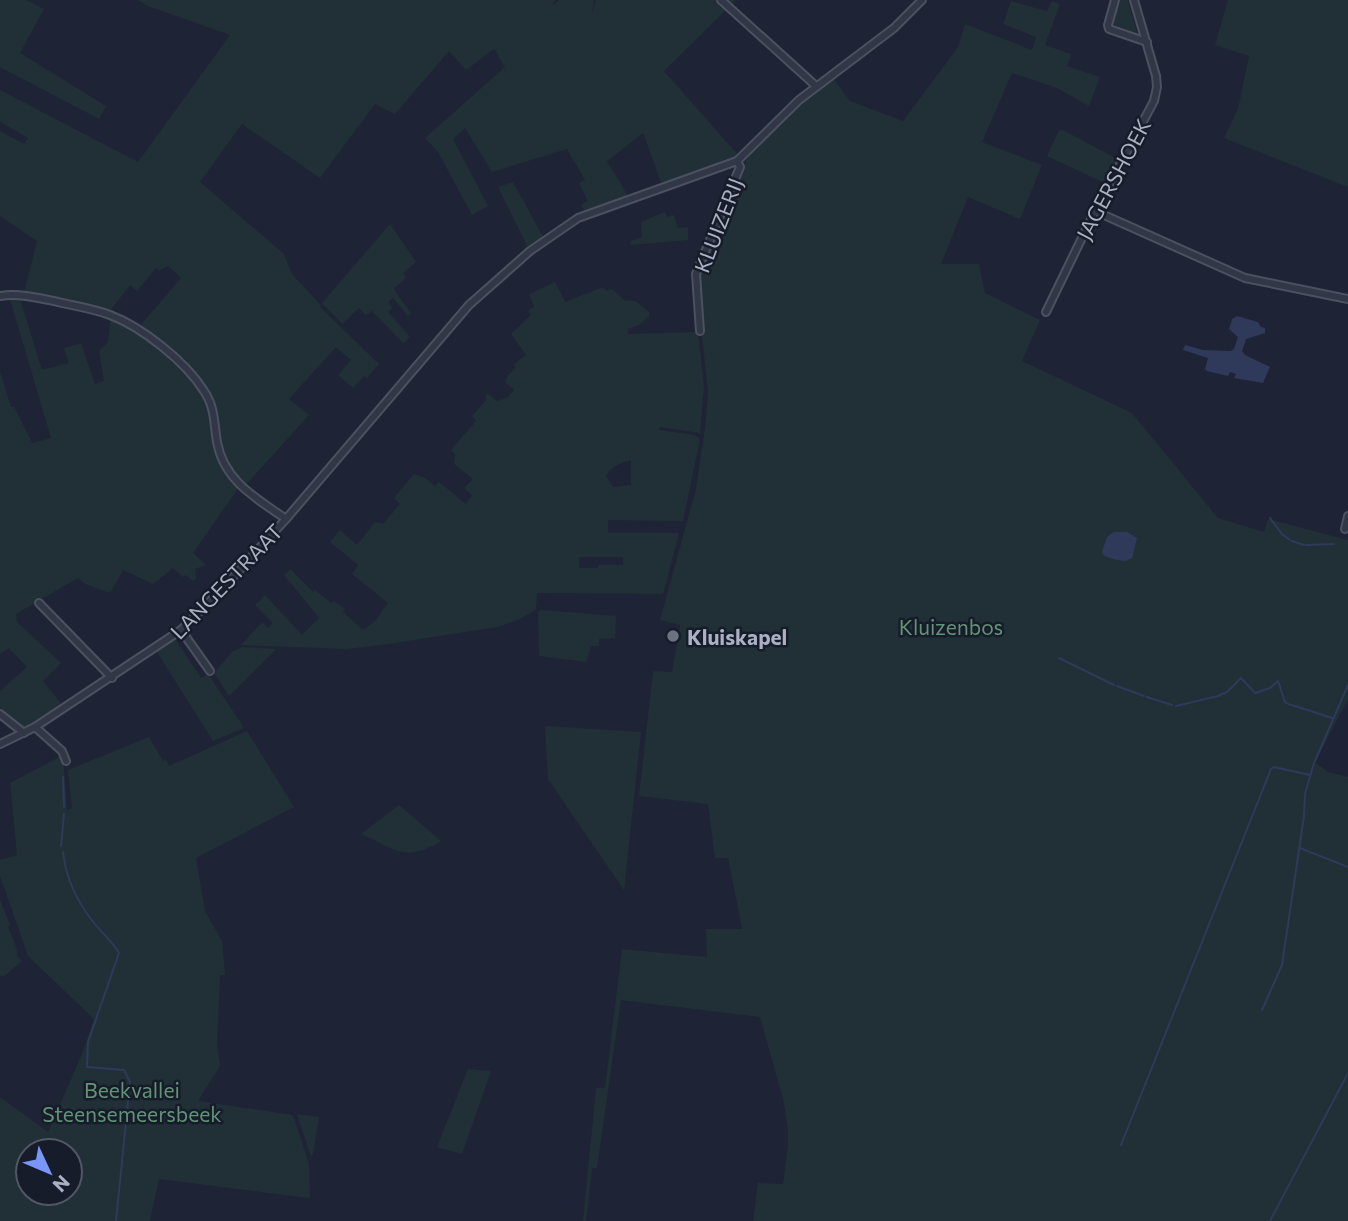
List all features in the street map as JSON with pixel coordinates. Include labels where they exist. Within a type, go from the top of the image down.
[{"type":"street","points":[[721,0],[816,86]]},
{"type":"street","points":[[737,161],[781,115],[894,28],[922,0]]},
{"type":"street","points":[[1115,0],[1109,29],[1147,42]]},
{"type":"street","name":"JAGERSHOEK","points":[[1046,312],[1095,211],[1154,101],[1156,76],[1134,0]]},
{"type":"street","name":"KLUIZERIJ","points":[[700,331],[696,274],[740,167],[737,161]]},
{"type":"street","name":"LANGESTRAAT","points":[[0,744],[35,727],[181,630],[286,519],[483,290],[554,233],[578,218],[737,161]]},
{"type":"street","points":[[1095,211],[1245,278],[1348,299]]},
{"type":"street","points":[[0,296],[16,295],[43,299],[110,315],[170,352],[206,394],[214,413],[217,444],[229,474],[240,486],[286,519]]},
{"type":"street","points":[[1345,528],[1348,516]]},
{"type":"street","points":[[39,603],[112,678]]},
{"type":"street","points":[[181,630],[210,671]]},
{"type":"street","points":[[0,714],[24,733]]},
{"type":"street","points":[[35,727],[62,751],[66,761]]},
{"type":"green space","points":[[0,0],[26,0],[44,9],[20,53],[106,106],[99,119],[0,67]]},
{"type":"green space","points":[[138,0],[555,0],[552,6],[559,0],[594,0],[592,15],[596,0],[736,0],[664,71],[739,156],[662,185],[643,133],[607,161],[628,196],[585,212],[581,205],[588,201],[579,183],[585,180],[567,149],[492,172],[465,128],[453,139],[488,206],[472,215],[438,152],[425,138],[505,67],[494,49],[466,70],[449,51],[395,114],[375,104],[320,178],[242,124],[200,182],[284,254],[292,274],[320,307],[379,364],[367,378],[364,376],[353,388],[338,375],[351,360],[336,347],[289,399],[309,415],[244,487],[235,477],[224,455],[215,412],[194,373],[138,328],[181,278],[168,266],[160,270],[156,268],[137,291],[130,285],[110,311],[24,293],[37,241],[0,216],[0,131],[24,144],[28,138],[0,122],[0,90],[138,162],[230,35]]},
{"type":"green space","points":[[1120,0],[1128,0],[1137,33],[1112,24]]},
{"type":"green space","points":[[1228,0],[1348,0],[1348,187],[1224,138],[1238,109],[1249,56],[1215,45]]},
{"type":"green space","name":"Kluizenbos","points":[[1011,1],[1047,11],[1052,1],[1060,4],[1045,45],[1071,54],[1067,66],[1100,77],[1089,106],[1057,88],[1012,73],[982,142],[1042,165],[1020,219],[968,197],[941,264],[979,264],[985,293],[1040,320],[1022,361],[1132,413],[1218,518],[1264,532],[1268,519],[1348,540],[1348,699],[1315,762],[1328,772],[1348,777],[1348,1221],[753,1221],[758,1183],[783,1184],[788,1146],[783,1099],[760,1017],[621,1000],[597,1168],[592,1168],[586,1221],[583,1221],[596,1088],[605,1088],[622,949],[707,957],[706,929],[742,929],[728,858],[715,858],[708,804],[639,796],[653,671],[672,672],[680,625],[660,620],[696,489],[705,428],[708,393],[699,271],[747,158],[791,111],[833,78],[850,101],[903,121],[958,47],[965,24],[1032,50],[1036,37],[1003,24]]},
{"type":"green space","points":[[1059,130],[1119,160],[1107,184],[1047,156]]},
{"type":"green space","points":[[513,182],[543,237],[528,248],[498,187]]},
{"type":"green space","points":[[665,212],[667,217],[674,215],[678,228],[688,227],[688,240],[631,245],[631,241],[642,237],[641,222]]},
{"type":"green space","points":[[390,224],[416,262],[403,273],[406,278],[394,288],[411,313],[408,316],[393,298],[388,302],[392,308],[388,312],[410,337],[403,343],[372,311],[366,315],[359,308],[342,324],[322,303]]},
{"type":"green space","points":[[555,282],[565,302],[603,287],[606,291],[612,289],[624,300],[635,301],[649,312],[649,316],[639,325],[628,329],[628,334],[698,332],[704,387],[700,433],[660,427],[659,430],[695,435],[700,439],[683,521],[608,520],[608,533],[679,533],[663,594],[537,593],[536,610],[518,620],[497,627],[388,644],[346,649],[241,645],[262,622],[268,628],[273,623],[255,605],[265,595],[302,635],[319,618],[284,575],[290,569],[313,592],[315,590],[331,603],[334,601],[345,609],[343,612],[363,630],[375,621],[388,603],[352,574],[358,565],[330,542],[340,530],[357,545],[375,522],[383,524],[400,504],[394,498],[414,474],[435,486],[439,482],[466,504],[472,495],[464,488],[473,479],[454,464],[455,454],[451,450],[476,421],[472,416],[486,400],[486,394],[496,401],[507,398],[514,390],[505,382],[516,368],[514,364],[526,355],[511,334],[531,315],[528,310],[534,307],[529,294]],"holes":[[[631,460],[631,485],[613,487],[606,476],[617,465]],[[579,557],[623,557],[623,565],[579,568]]]},
{"type":"green space","points":[[9,296],[19,296],[42,370],[69,363],[64,348],[81,343],[95,384],[104,381],[99,351],[108,342],[111,317],[161,348],[196,381],[210,406],[214,436],[239,487],[193,553],[206,565],[195,569],[196,579],[193,581],[173,568],[153,584],[123,570],[110,593],[85,584],[78,578],[16,614],[17,622],[61,663],[43,681],[63,706],[25,728],[0,709],[0,691],[27,667],[9,648],[0,654],[0,372],[11,407],[14,407],[32,443],[51,438]]},
{"type":"green space","points":[[542,610],[616,616],[615,638],[599,639],[599,646],[591,646],[586,662],[539,656],[538,612]]},
{"type":"green space","points":[[175,639],[201,678],[208,674],[243,726],[242,729],[213,741],[157,652]]},
{"type":"green space","points":[[242,647],[276,649],[229,696],[214,673],[232,652]]},
{"type":"green space","points":[[545,726],[641,732],[624,890],[548,779]]},
{"type":"green space","name":"Beekvallei Steensemeersbeek","points":[[247,731],[294,807],[196,858],[205,911],[222,941],[225,975],[220,975],[217,1045],[220,1066],[198,1101],[293,1115],[309,1164],[310,1198],[159,1179],[150,1221],[0,1221],[0,1097],[48,1132],[94,1019],[28,956],[0,876],[0,860],[17,855],[10,783],[63,755],[67,810],[72,808],[68,770],[149,737],[163,761],[166,760],[169,766]]},
{"type":"green space","points":[[399,805],[441,841],[409,853],[392,849],[361,834]]},
{"type":"green space","points":[[0,900],[10,925],[8,927],[17,956],[22,961],[3,977],[0,975]]},
{"type":"green space","points":[[468,1069],[491,1071],[462,1154],[437,1147]]},
{"type":"green space","points":[[297,1114],[319,1117],[311,1156]]},
{"type":"water","points":[[1237,316],[1258,322],[1265,328],[1265,333],[1246,339],[1242,351],[1270,367],[1263,383],[1234,378],[1236,374],[1230,372],[1228,376],[1207,371],[1205,369],[1208,358],[1183,350],[1185,345],[1203,350],[1231,351],[1238,337],[1229,329],[1232,319]]},
{"type":"water","points":[[1114,532],[1127,532],[1137,538],[1132,558],[1129,560],[1115,560],[1104,556],[1102,552],[1107,537]]},
{"type":"water","points":[[1348,1071],[1346,1079],[1269,1221]]},
{"type":"waterway","points":[[1270,518],[1290,540]]},
{"type":"waterway","points":[[1292,541],[1304,545]]},
{"type":"waterway","points":[[1306,545],[1334,544]]},
{"type":"waterway","points":[[1059,658],[1114,685]]},
{"type":"waterway","points":[[1176,706],[1218,696],[1227,692],[1241,678],[1255,693],[1270,688],[1278,681],[1285,702],[1290,705]]},
{"type":"waterway","points":[[1315,761],[1348,685]]},
{"type":"waterway","points":[[1117,686],[1144,696]]},
{"type":"waterway","points":[[1147,697],[1172,705]]},
{"type":"waterway","points":[[1292,705],[1332,718]]},
{"type":"waterway","points":[[1262,1010],[1282,965],[1305,794],[1314,763]]},
{"type":"waterway","points":[[1121,1145],[1271,769],[1274,767],[1310,775]]},
{"type":"waterway","points":[[63,777],[64,807]]},
{"type":"waterway","points":[[61,846],[64,814]]},
{"type":"waterway","points":[[1300,848],[1348,867]]},
{"type":"waterway","points":[[63,852],[67,872],[78,899],[119,953],[88,1042],[87,1065]]},
{"type":"waterway","points":[[87,1067],[124,1070],[130,1082],[116,1221]]},
{"type":"place","name":"Kluiskapel","points":[[673,636]]}]
